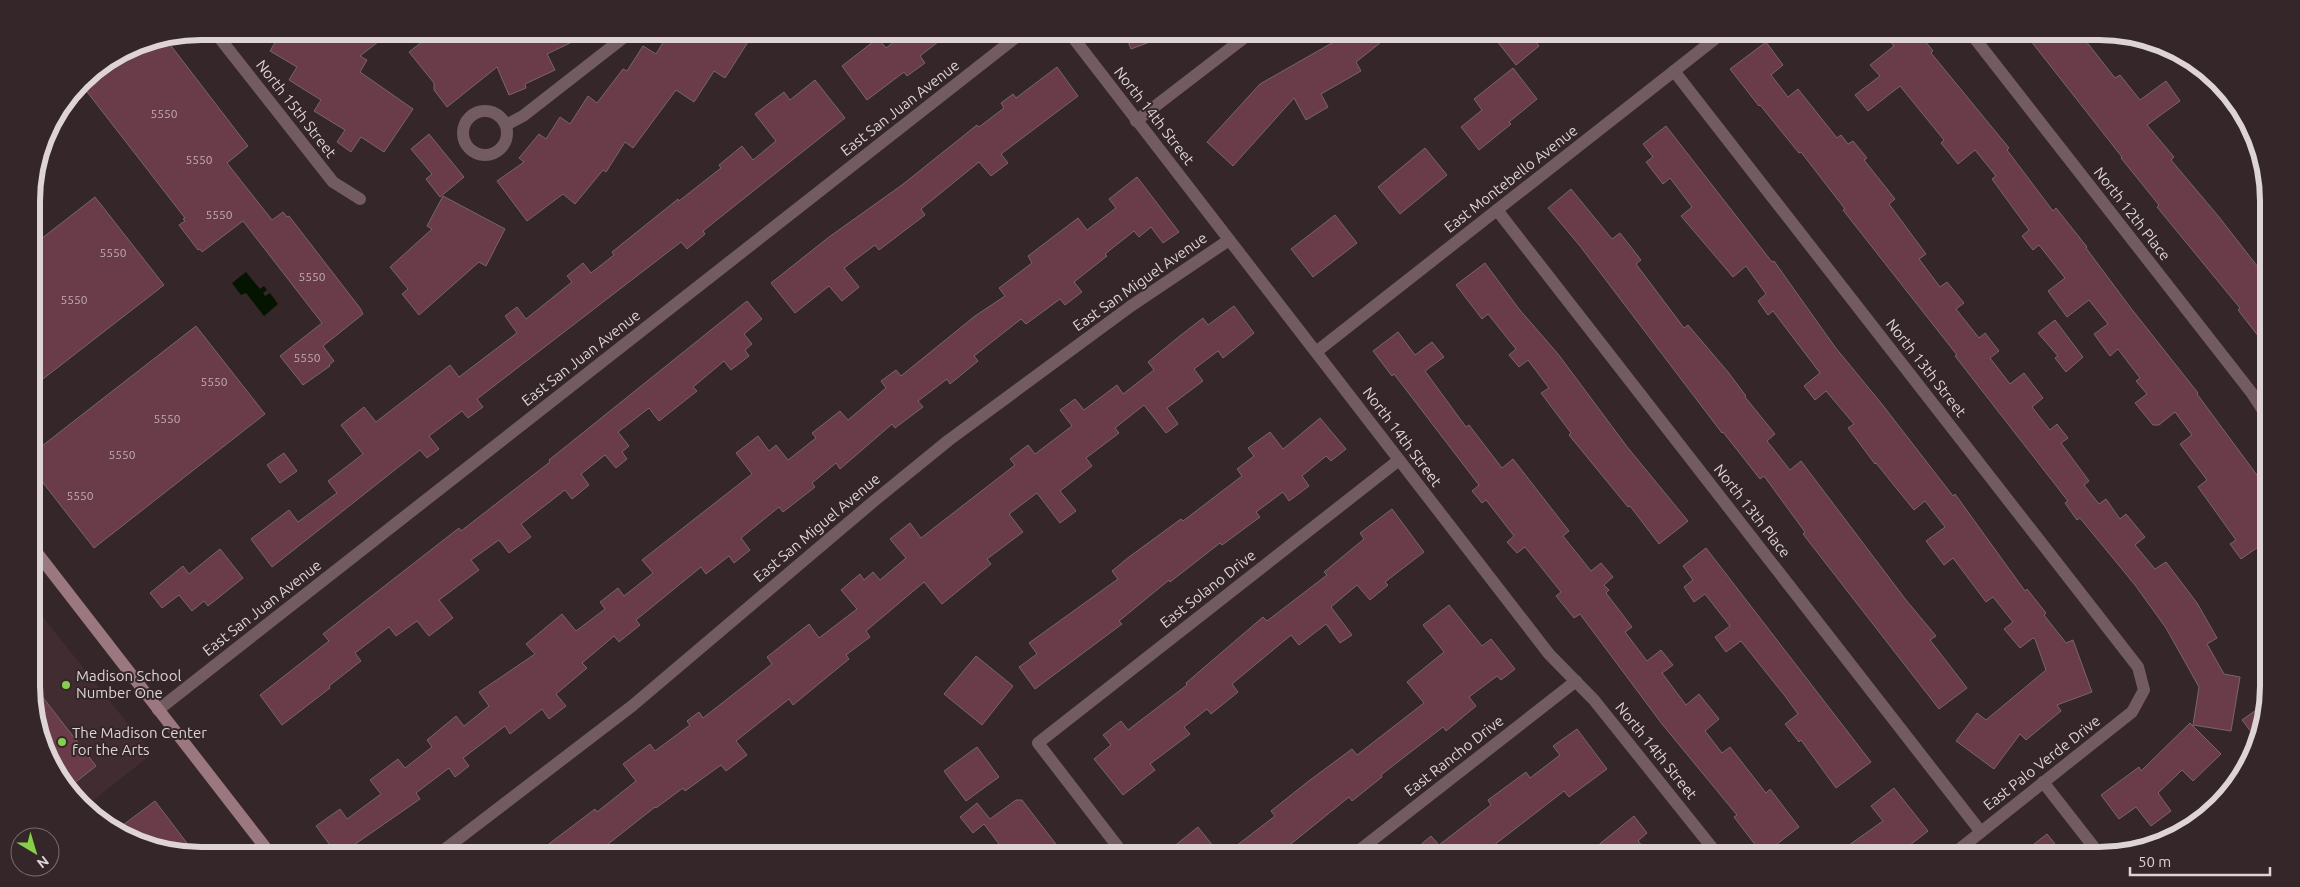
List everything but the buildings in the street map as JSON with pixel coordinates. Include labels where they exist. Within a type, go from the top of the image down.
[{"type":"main road","points":[[40,557],[265,847]]},
{"type":"street","name":"North 15th Street","points":[[221,40],[333,182],[360,199]]},
{"type":"street","points":[[506,125],[523,116],[620,40]]},
{"type":"street","name":"East San Juan Avenue","points":[[158,710],[1013,40]]},
{"type":"street","name":"North 14th Street","points":[[1075,40],[1549,654],[1594,700],[1711,847]]},
{"type":"street","points":[[1136,121],[1241,40]]},
{"type":"street","name":"East Montebello Avenue","points":[[1316,352],[1712,40]]},
{"type":"street","name":"North 12th Place","points":[[1976,40],[2260,406]]},
{"type":"street","name":"North 13th Street","points":[[1674,71],[2138,666],[2144,690]]},
{"type":"street","name":"North 13th Place","points":[[1497,210],[1981,832]]},
{"type":"street","name":"East San Miguel Avenue","points":[[448,847],[632,706],[949,440],[1131,306],[1229,240]]},
{"type":"street","name":"East Solano Drive","points":[[1118,847],[1038,743],[1399,460]]},
{"type":"street","name":"East Rancho Drive","points":[[1364,847],[1576,682]]},
{"type":"street","name":"East Palo Verde Drive","points":[[1962,847],[2132,712],[2144,690]]},
{"type":"street","points":[[2043,782],[2094,847]]},
{"type":"shaded area","points":[[246,272],[260,289],[264,286],[267,290],[263,293],[265,296],[270,293],[278,304],[264,316],[246,293],[241,295],[232,283]]},
{"type":"shaded area","name":"Madison School Number One","points":[[40,614],[152,754],[90,802],[80,792],[67,775],[57,757],[43,717],[40,686]]},
{"type":"place","name":"Madison School Number One","points":[[66,685]]},
{"type":"place","name":"The Madison Center for the Arts","points":[[62,742]]}]
